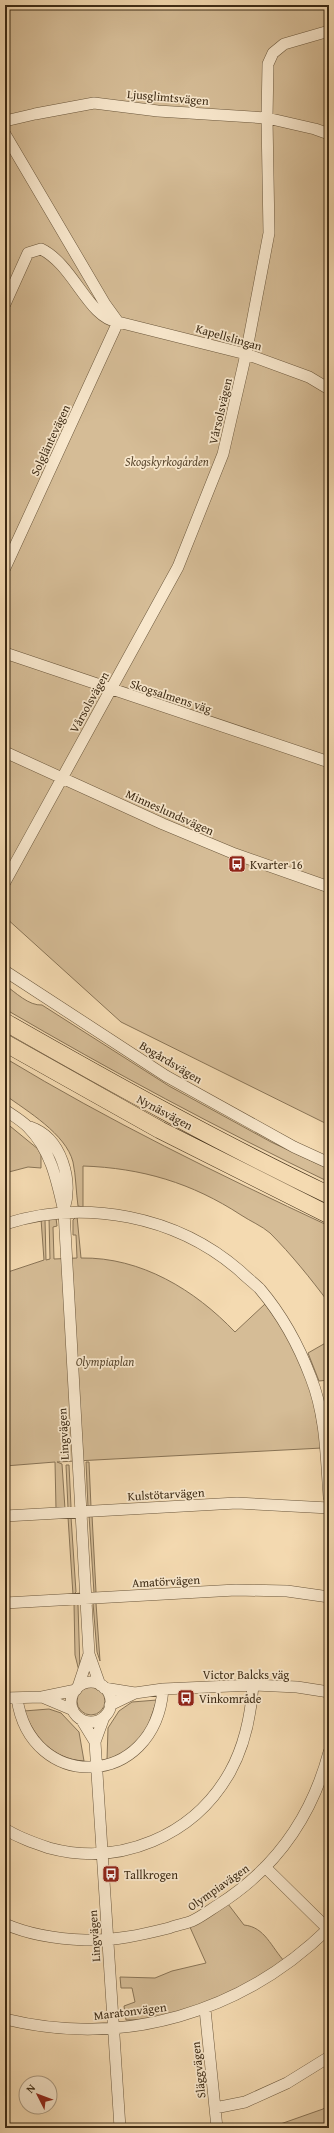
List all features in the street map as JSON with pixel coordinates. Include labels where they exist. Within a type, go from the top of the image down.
[{"type":"highway","name":"Nynäsvägen","points":[[5,1022],[128,1092],[265,1164],[329,1195]]},
{"type":"highway","name":"Nynäsvägen","points":[[5,1043],[160,1130],[329,1215]]},
{"type":"street","name":"Vårsolsvägen","points":[[5,882],[178,567],[226,447],[246,354],[269,233],[267,118],[268,64],[273,53],[284,44],[329,31]]},
{"type":"street","name":"Ljusglimtsvägen","points":[[5,121],[94,103],[158,111],[267,118],[315,129],[329,134]]},
{"type":"street","points":[[5,134],[105,304],[118,322]]},
{"type":"street","name":"Kapellslingan","points":[[5,304],[28,253],[41,249],[52,255],[62,264],[97,311],[108,320],[246,354],[309,377],[329,389]]},
{"type":"street","name":"Solgläntevägen","points":[[5,568],[118,322]]},
{"type":"street","name":"Skogsalmens väg","points":[[5,653],[111,690],[329,762]]},
{"type":"street","name":"Minneslundsvägen","points":[[5,752],[163,824],[235,854],[329,887]]},
{"type":"street","name":"Bogårdsvägen","points":[[5,971],[166,1076],[294,1147],[329,1163]]},
{"type":"street","name":"Lingvägen","points":[[5,1110],[28,1126],[39,1130],[47,1137],[62,1157],[68,1181],[68,1198],[64,1212],[89,1654],[102,1687]]},
{"type":"street","points":[[5,1224],[20,1219],[64,1212],[112,1214],[171,1229],[221,1255],[260,1289],[289,1329],[312,1378],[327,1429],[329,1497]]},
{"type":"street","name":"Kulstötarvägen","points":[[5,1516],[237,1503],[329,1508]]},
{"type":"street","name":"Amatörvägen","points":[[5,1603],[236,1590],[287,1591],[329,1597]]},
{"type":"street","name":"Lingvägen","points":[[77,1688],[89,1654]]},
{"type":"street","points":[[5,1698],[42,1697],[90,1683],[102,1687],[110,1697],[110,1705],[104,1716],[92,1722],[81,1720],[72,1710],[42,1697]]},
{"type":"street","points":[[5,1829],[16,1836],[66,1852],[101,1854],[130,1849],[172,1833],[189,1821],[208,1802],[230,1772],[239,1754],[251,1707],[253,1684]]},
{"type":"street","name":"Victor Balcks väg","points":[[110,1705],[135,1693],[163,1689],[253,1684],[297,1687],[329,1692]]},
{"type":"street","name":"Victor Balcks väg","points":[[102,1687],[135,1693]]},
{"type":"street","points":[[72,1710],[72,1698],[77,1688]]},
{"type":"street","points":[[17,1698],[23,1723],[32,1738],[54,1758],[76,1766],[97,1768],[119,1760],[134,1752],[144,1742],[154,1728],[159,1716],[163,1689]]},
{"type":"street","name":"Lingvägen","points":[[104,1716],[95,1742],[101,1854],[120,2128]]},
{"type":"street","name":"Lingvägen","points":[[81,1720],[95,1742]]},
{"type":"street","name":"Olympiavägen","points":[[5,1924],[40,1935],[68,1939],[107,1940],[144,1934],[192,1921],[235,1893],[266,1868],[299,1826],[322,1779],[329,1752]]},
{"type":"street","points":[[266,1868],[329,1929]]},
{"type":"street","name":"Maratonvägen","points":[[5,2019],[58,2028],[113,2028],[146,2024],[205,2009],[235,1995],[295,1959],[329,1929]]},
{"type":"street","name":"Släggvägen","points":[[205,2009],[216,2128]]},
{"type":"street","points":[[215,2108],[245,2102],[287,2083],[329,2057]]},
{"type":"green space","name":"Skogskyrkogården","points":[[5,5],[329,5],[329,1125],[121,1022],[5,917]]},
{"type":"green space","points":[[5,985],[27,1001],[37,1005],[42,1005],[169,1086],[271,1142],[329,1169],[329,1182],[166,1099],[5,1009]]},
{"type":"green space","points":[[5,1058],[84,1104],[164,1146],[329,1226],[329,1303],[286,1249],[270,1233],[223,1204],[185,1186],[166,1179],[126,1170],[83,1166],[83,1207],[78,1206],[73,1162],[63,1142],[45,1124],[5,1095]]},
{"type":"green space","points":[[5,1122],[38,1149],[41,1155],[41,1168],[28,1167],[5,1173]]},
{"type":"green space","name":"Olympiaplan","points":[[77,1216],[81,1258],[103,1259],[125,1263],[166,1279],[185,1290],[202,1303],[235,1332],[265,1304],[287,1335],[311,1388],[322,1448],[57,1462],[62,1464],[65,1509],[56,1509],[55,1462],[5,1466],[5,1273],[44,1260],[41,1219],[45,1220],[46,1260],[50,1259],[49,1218],[56,1218],[57,1226],[53,1227],[54,1259],[77,1258],[76,1235],[73,1235],[73,1220]]},
{"type":"green space","points":[[329,1341],[329,1380],[319,1381],[308,1353]]},
{"type":"green space","points":[[86,1462],[89,1462],[91,1507],[88,1507]]},
{"type":"green space","points":[[66,1465],[69,1465],[71,1507],[68,1508]]},
{"type":"green space","points":[[89,1515],[92,1515],[96,1592],[94,1593]]},
{"type":"green space","points":[[68,1517],[71,1517],[76,1592],[73,1595]]},
{"type":"green space","points":[[74,1603],[78,1605],[79,1671],[75,1655]]},
{"type":"green space","points":[[93,1603],[96,1603],[100,1661],[97,1652]]},
{"type":"green space","points":[[91,1687],[97,1688],[101,1691],[104,1695],[104,1707],[101,1711],[97,1714],[91,1715],[85,1714],[81,1711],[78,1707],[77,1701],[78,1695],[81,1691],[85,1688]]},
{"type":"green space","points":[[157,1700],[145,1734],[123,1753],[107,1760],[108,1728],[119,1711],[132,1702]]},
{"type":"green space","points":[[49,1709],[61,1713],[79,1732],[84,1761],[63,1756],[46,1745],[28,1721],[24,1711]]},
{"type":"green space","points":[[228,1904],[244,1925],[263,1934],[285,1962],[248,1983],[209,2002],[168,2015],[147,2019],[126,2020],[124,2006],[135,2002],[132,1988],[121,1988],[120,1977],[155,1978],[172,1971],[206,1963],[189,1925]]},
{"type":"green space","points":[[329,2104],[329,2128],[269,2128],[323,2109]]},
{"type":"place","name":"Kvarter 16","points":[[237,864]]},
{"type":"place","name":"Vinkområde","points":[[186,1698]]},
{"type":"place","name":"Tallkrogen","points":[[111,1874]]}]
